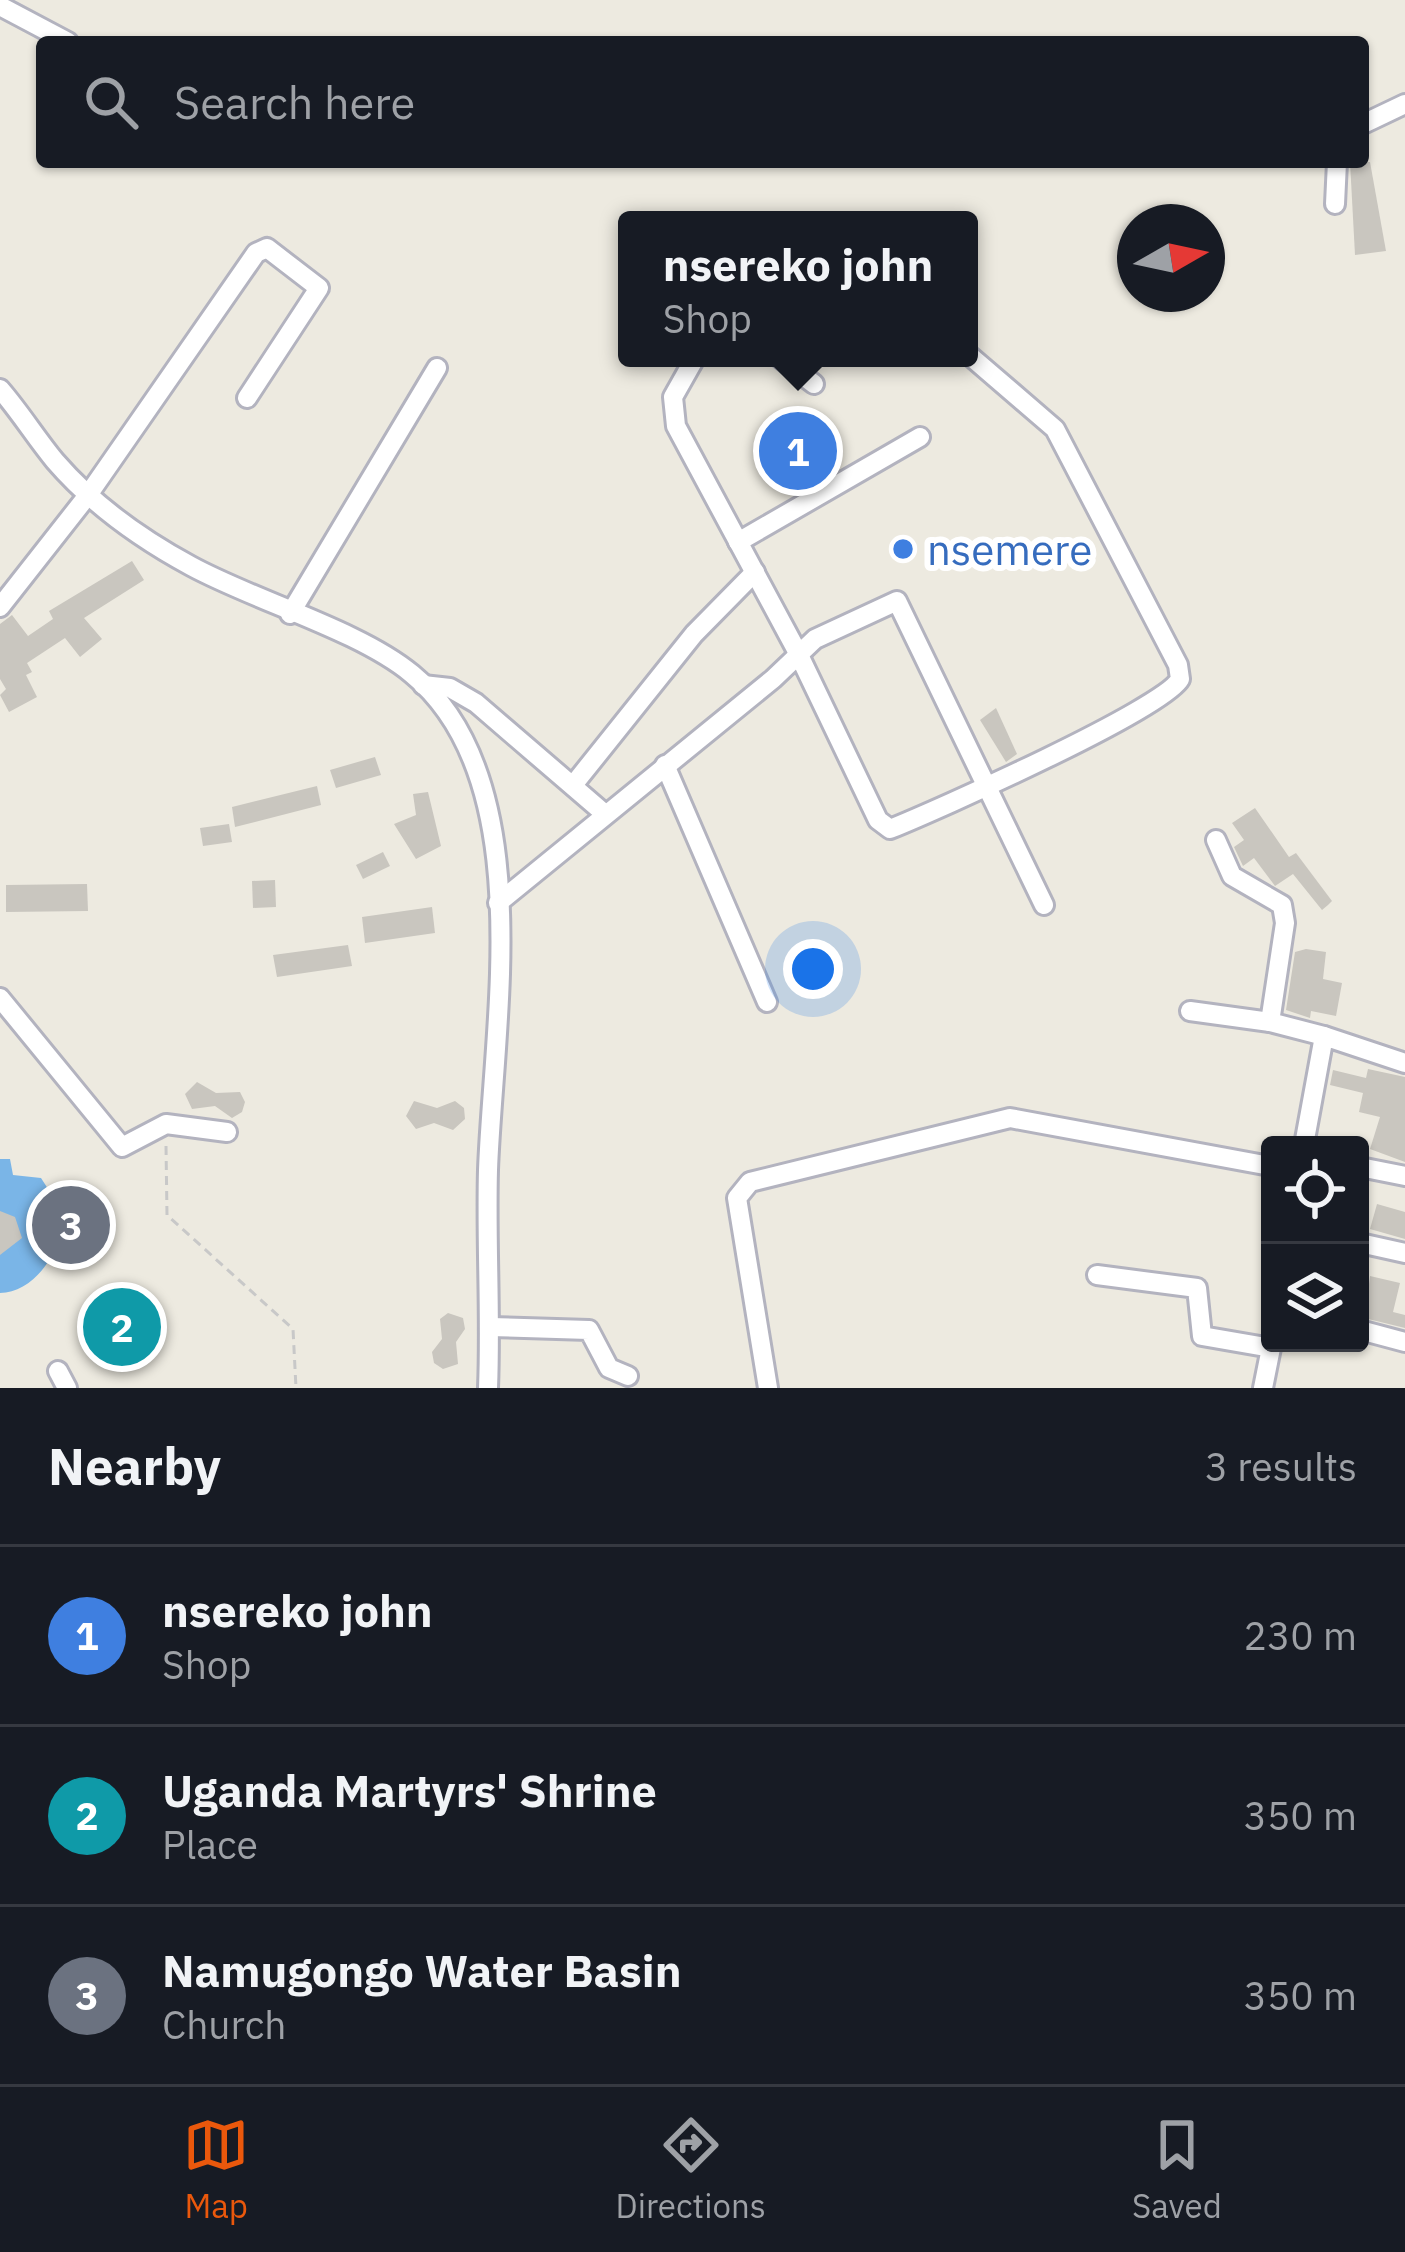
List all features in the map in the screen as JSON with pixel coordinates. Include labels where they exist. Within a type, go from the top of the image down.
[{"type":"street","points":[[0,6],[57,36]]},
{"type":"street","points":[[1369,121],[1405,104]]},
{"type":"street","points":[[1335,204],[1337,168]]},
{"type":"street","points":[[0,608],[88,495],[256,253],[267,248],[319,288],[247,398]]},
{"type":"street","points":[[689,367],[672,410],[881,826],[890,829],[1171,692],[1180,673],[1055,429],[978,363]]},
{"type":"street","points":[[792,367],[814,384]]},
{"type":"street","points":[[290,614],[437,368]]},
{"type":"street","points":[[0,389],[88,495],[190,566],[404,669],[423,685],[464,741],[491,836],[501,972],[488,1170],[488,1388]]},
{"type":"street","points":[[738,542],[920,437]]},
{"type":"street","points":[[574,784],[694,634],[755,572]]},
{"type":"street","points":[[498,903],[815,639],[897,601],[1044,905]]},
{"type":"street","points":[[423,685],[463,694],[605,814]]},
{"type":"street","points":[[665,765],[766,1002]]},
{"type":"street","points":[[1216,840],[1232,876],[1282,905],[1285,923],[1270,1022]]},
{"type":"street","points":[[0,998],[122,1147],[166,1124],[227,1132]]},
{"type":"street","points":[[1190,1011],[1270,1022],[1405,1063]]},
{"type":"street","points":[[1306,1136],[1324,1036]]},
{"type":"street","points":[[768,1388],[737,1198],[750,1182],[1010,1118],[1261,1164]]},
{"type":"street","points":[[1369,1169],[1405,1176]]},
{"type":"street","points":[[1364,1244],[1405,1253]]},
{"type":"street","points":[[1096,1275],[1197,1288],[1202,1336],[1261,1344]]},
{"type":"street","points":[[490,1328],[589,1330],[609,1368],[628,1376]]},
{"type":"street","points":[[1369,1332],[1405,1342]]},
{"type":"street","points":[[1263,1388],[1271,1352]]},
{"type":"path","points":[[166,1124],[167,1215],[292,1328],[296,1388]]},
{"type":"water","points":[[0,1159],[10,1159],[13,1175],[41,1178],[60,1224],[56,1247],[42,1270],[23,1286],[0,1293]]},
{"type":"building","points":[[1370,162],[1386,251],[1355,255],[1350,168],[1369,168]]},
{"type":"building","points":[[132,561],[144,580],[84,618],[102,639],[80,657],[65,638],[27,663],[32,672],[26,675],[37,697],[9,712],[0,695],[6,689],[0,679],[0,624],[12,615],[28,636],[53,619],[49,611]]},
{"type":"building","points":[[996,708],[1017,754],[1006,762],[980,720]]},
{"type":"building","points":[[375,757],[381,775],[336,788],[330,770]]},
{"type":"building","points":[[317,786],[321,805],[235,827],[232,807]]},
{"type":"building","points":[[428,792],[441,846],[416,859],[394,824],[416,815],[413,794]]},
{"type":"building","points":[[1255,808],[1289,857],[1296,853],[1332,901],[1322,910],[1293,874],[1275,886],[1254,858],[1243,866],[1234,847],[1244,840],[1232,823]]},
{"type":"building","points":[[229,824],[232,842],[203,846],[200,828]]},
{"type":"building","points":[[383,852],[390,866],[363,879],[356,865]]},
{"type":"building","points":[[275,880],[276,907],[253,908],[252,881]]},
{"type":"building","points":[[87,884],[88,911],[6,912],[6,885]]},
{"type":"building","points":[[432,907],[435,933],[365,943],[362,917]]},
{"type":"building","points":[[348,945],[352,966],[277,977],[273,955]]},
{"type":"building","points":[[1295,952],[1326,952],[1323,979],[1342,983],[1336,1016],[1311,1011],[1310,1018],[1286,1010]]},
{"type":"building","points":[[1368,1069],[1405,1077],[1405,1162],[1370,1149],[1380,1117],[1359,1112],[1363,1093],[1330,1085],[1333,1070],[1366,1078]]},
{"type":"building","points":[[197,1082],[216,1093],[240,1092],[245,1102],[242,1112],[232,1118],[215,1106],[192,1109],[185,1094]]},
{"type":"building","points":[[414,1101],[437,1108],[455,1101],[464,1108],[465,1119],[453,1130],[434,1123],[416,1129],[406,1116]]},
{"type":"building","points":[[1377,1204],[1405,1212],[1405,1239],[1370,1229]]},
{"type":"building","points":[[0,1211],[15,1217],[22,1238],[0,1255]]},
{"type":"building","points":[[1370,1276],[1400,1283],[1393,1312],[1405,1315],[1405,1328],[1369,1319]]},
{"type":"building","points":[[448,1313],[463,1318],[465,1329],[456,1342],[458,1364],[443,1369],[434,1363],[432,1352],[442,1339],[440,1319]]},
{"type":"place","name":"nsereko john","points":[[798,451]]},
{"type":"place","name":"nsemere","points":[[903,549]]},
{"type":"place","name":"Namugongo Water Basin","points":[[71,1225]]},
{"type":"place","name":"Uganda Martyrs' Shrine","points":[[122,1327]]}]
